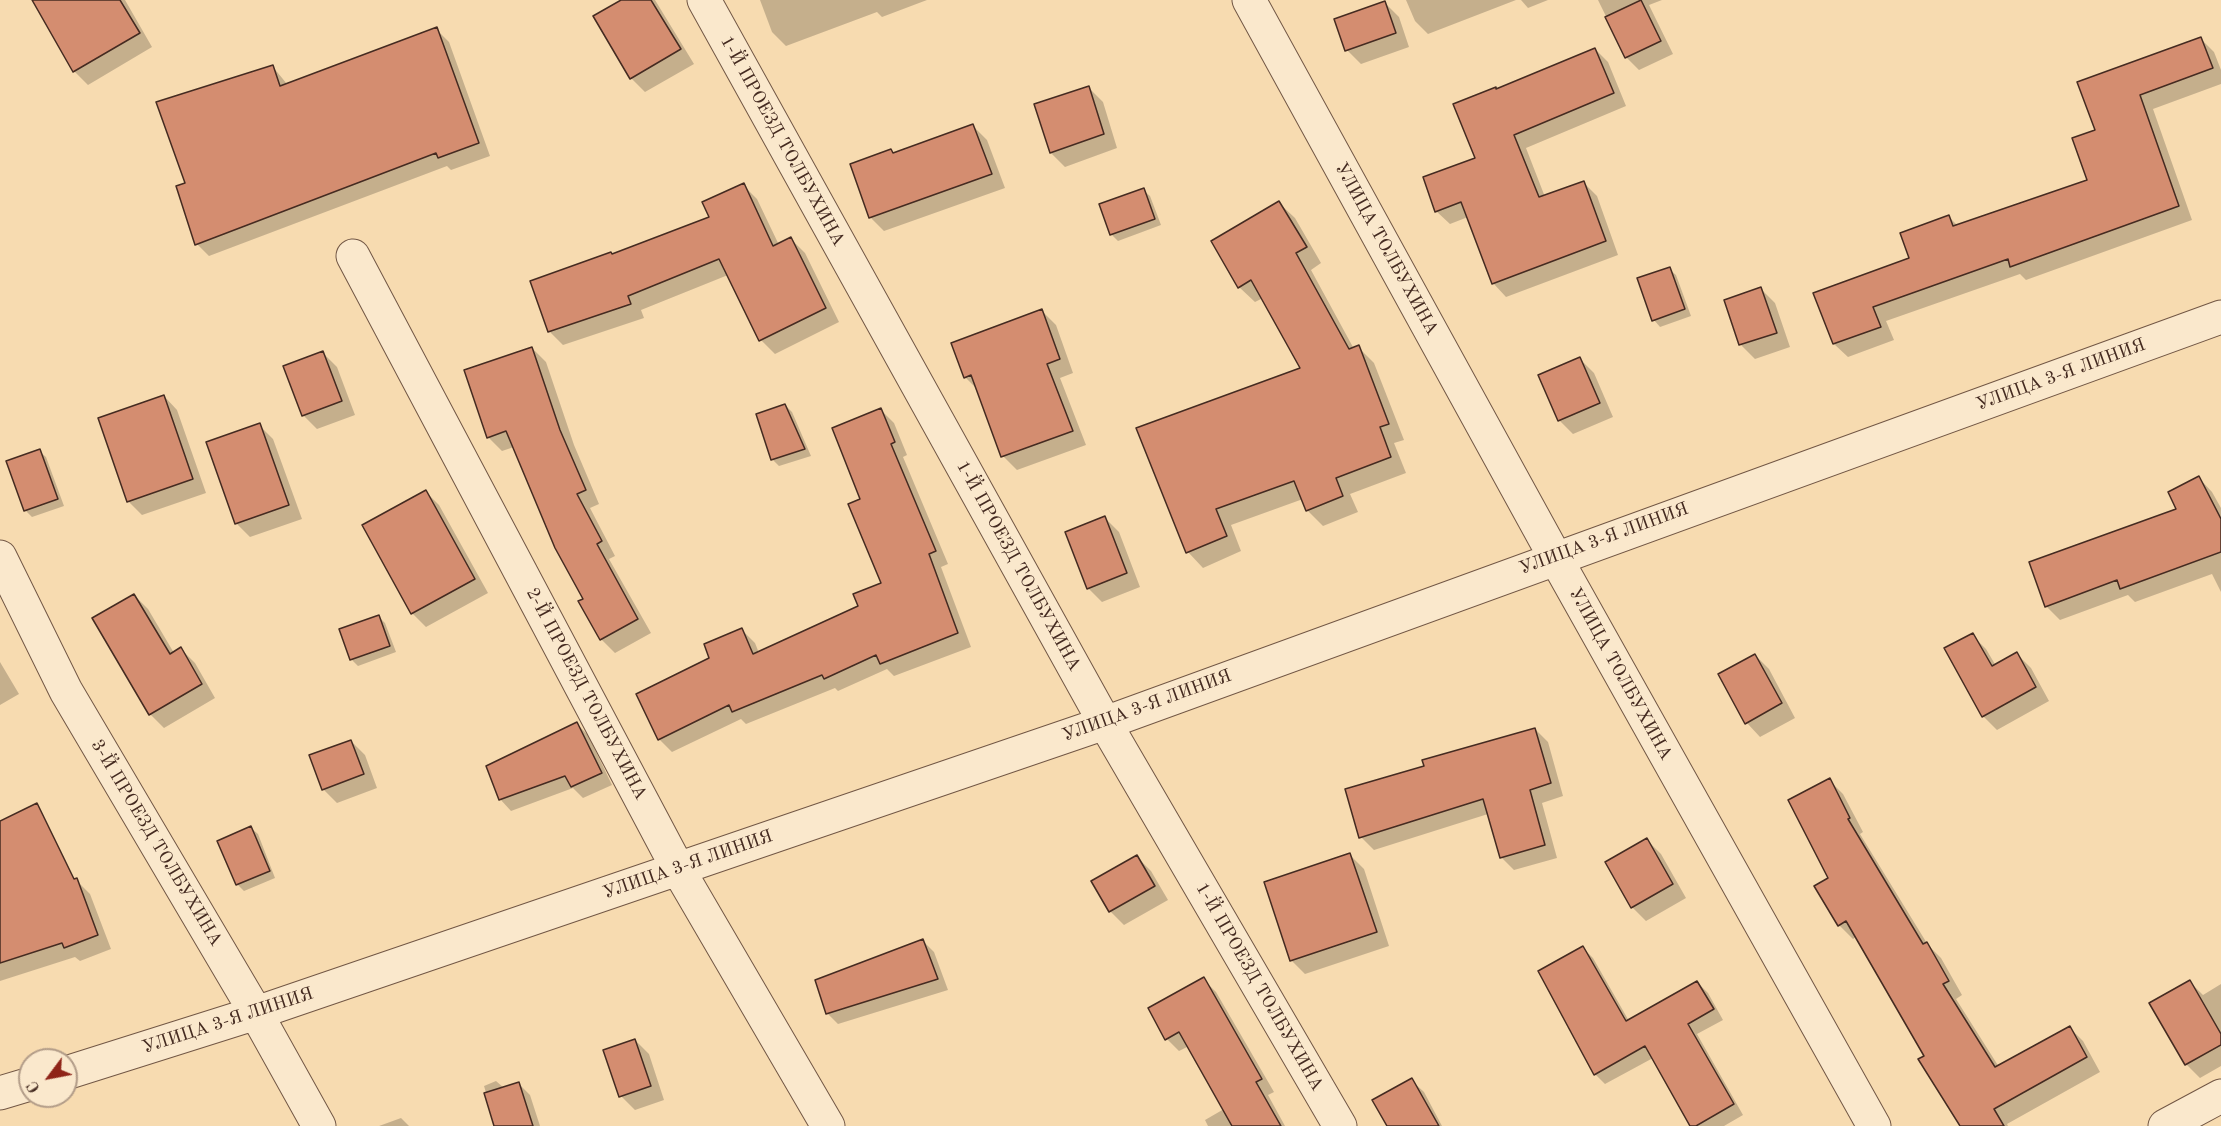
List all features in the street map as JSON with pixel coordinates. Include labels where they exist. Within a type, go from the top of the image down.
[{"type":"street","name":"1-Й ПРОЕЗД ТОЛБУХИНА","points":[[704,0],[1105,723],[1340,1126]]},
{"type":"street","name":"УЛИЦА ТОЛБУХИНА","points":[[1249,0],[1555,557],[1874,1126]]},
{"type":"street","name":"2-Й ПРОЕЗД ТОЛБУХИНА","points":[[353,256],[678,869],[828,1126]]},
{"type":"street","name":"УЛИЦА 3-Я ЛИНИЯ","points":[[78,1069],[256,1013],[1105,723],[1555,557],[2221,317]]},
{"type":"street","name":"3-Й ПРОЕЗД ТОЛБУХИНА","points":[[0,557],[66,691],[256,1013],[319,1126]]},
{"type":"street","points":[[0,1094],[18,1088]]},
{"type":"street","points":[[2165,1126],[2221,1096]]},
{"type":"building","points":[[32,0],[120,0],[140,33],[73,72]]},
{"type":"building","points":[[621,0],[651,0],[681,49],[630,79],[593,16]]},
{"type":"building","points":[[1641,0],[1661,41],[1625,58],[1605,17]]},
{"type":"building","points":[[1385,1],[1396,33],[1345,51],[1334,19]]},
{"type":"building","points":[[437,27],[479,143],[438,158],[436,153],[195,245],[176,186],[185,183],[156,102],[273,65],[280,86]]},
{"type":"building","points":[[2201,37],[2213,68],[2140,95],[2179,206],[2010,267],[2008,259],[1873,307],[1881,327],[1833,344],[1813,293],[1909,258],[1900,233],[1949,215],[1953,226],[2087,180],[2072,138],[2095,130],[2077,82]]},
{"type":"building","points":[[1595,48],[1614,93],[1514,135],[1539,197],[1584,181],[1606,241],[1492,284],[1461,202],[1435,212],[1423,177],[1475,158],[1453,104],[1496,87],[1496,89]]},
{"type":"building","points":[[1089,86],[1104,134],[1050,153],[1034,104]]},
{"type":"building","points":[[973,124],[992,174],[869,218],[850,164],[891,149],[893,153]]},
{"type":"building","points":[[744,183],[773,246],[791,237],[826,308],[759,341],[719,259],[628,296],[631,304],[548,332],[530,281],[611,252],[612,254],[709,217],[702,202]]},
{"type":"building","points":[[1144,188],[1155,219],[1110,235],[1099,204]]},
{"type":"building","points":[[1279,201],[1307,247],[1296,253],[1349,349],[1359,345],[1389,424],[1380,427],[1391,457],[1336,478],[1343,496],[1306,511],[1294,481],[1216,509],[1227,536],[1186,553],[1136,428],[1300,368],[1251,280],[1238,288],[1211,241]]},
{"type":"building","points":[[1670,267],[1685,309],[1652,321],[1637,278]]},
{"type":"building","points":[[1761,287],[1777,333],[1739,345],[1724,300]]},
{"type":"building","points":[[1042,309],[1060,359],[1047,364],[1073,431],[1001,457],[971,375],[964,378],[951,343]]},
{"type":"building","points":[[532,347],[560,430],[586,490],[577,494],[602,541],[597,544],[638,619],[600,640],[578,601],[583,599],[555,548],[506,431],[487,438],[464,370]]},
{"type":"building","points":[[323,351],[342,401],[302,416],[283,366]]},
{"type":"building","points":[[1580,357],[1600,403],[1558,421],[1538,375]]},
{"type":"building","points":[[164,395],[193,479],[127,502],[98,418]]},
{"type":"building","points":[[785,404],[805,449],[771,460],[756,414]]},
{"type":"building","points":[[881,408],[895,442],[891,444],[936,551],[929,554],[958,633],[880,664],[876,655],[824,679],[822,675],[732,712],[729,705],[658,740],[636,694],[709,658],[704,644],[742,628],[753,654],[858,606],[853,594],[881,583],[848,504],[860,499],[832,428]]},
{"type":"building","points":[[260,423],[289,505],[235,524],[206,442]]},
{"type":"building","points":[[40,449],[58,499],[24,511],[6,461]]},
{"type":"building","points":[[2199,476],[2221,519],[2221,552],[2120,589],[2117,580],[2045,607],[2029,562],[2176,509],[2168,492]]},
{"type":"building","points":[[426,490],[475,579],[411,614],[362,525]]},
{"type":"building","points":[[1105,516],[1127,573],[1087,589],[1065,532]]},
{"type":"building","points":[[134,594],[170,654],[181,647],[202,684],[149,715],[92,618]]},
{"type":"building","points":[[379,615],[390,646],[350,660],[339,629]]},
{"type":"building","points":[[1973,633],[1992,666],[2017,652],[2036,687],[1982,717],[1944,648]]},
{"type":"building","points":[[1755,654],[1782,703],[1745,724],[1718,674]]},
{"type":"building","points":[[577,722],[602,773],[571,787],[565,776],[499,800],[486,766]]},
{"type":"building","points":[[1535,728],[1551,783],[1530,790],[1545,845],[1500,858],[1483,799],[1359,838],[1345,789],[1424,766],[1422,760]]},
{"type":"building","points":[[351,740],[364,774],[322,790],[309,755]]},
{"type":"building","points":[[1830,778],[1850,818],[1848,819],[1923,944],[1927,942],[1949,981],[1943,984],[1995,1067],[2070,1026],[2087,1057],[1994,1109],[2004,1126],[1960,1126],[1918,1059],[1924,1056],[1846,921],[1838,926],[1814,886],[1828,878],[1788,800]]},
{"type":"building","points":[[37,803],[74,879],[77,878],[98,935],[64,948],[62,943],[0,963],[0,821]]},
{"type":"building","points":[[251,826],[270,871],[236,885],[217,841]]},
{"type":"building","points":[[1647,838],[1673,884],[1631,908],[1605,862]]},
{"type":"building","points":[[1350,853],[1377,932],[1290,961],[1264,882]]},
{"type":"building","points":[[1137,855],[1155,886],[1109,912],[1091,881]]},
{"type":"building","points":[[923,939],[938,979],[826,1014],[815,980]]},
{"type":"building","points":[[1583,946],[1626,1021],[1697,981],[1714,1009],[1688,1024],[1734,1104],[1696,1126],[1690,1126],[1645,1046],[1594,1075],[1538,971]]},
{"type":"building","points":[[1204,977],[1262,1079],[1256,1082],[1281,1126],[1232,1126],[1179,1032],[1165,1040],[1148,1008]]},
{"type":"building","points":[[2190,980],[2221,1034],[2221,1045],[2185,1065],[2149,1003]]},
{"type":"building","points":[[635,1039],[651,1086],[619,1097],[603,1050]]},
{"type":"building","points":[[1412,1078],[1439,1126],[1387,1126],[1372,1100]]},
{"type":"building","points":[[519,1082],[533,1126],[494,1126],[484,1093]]}]
